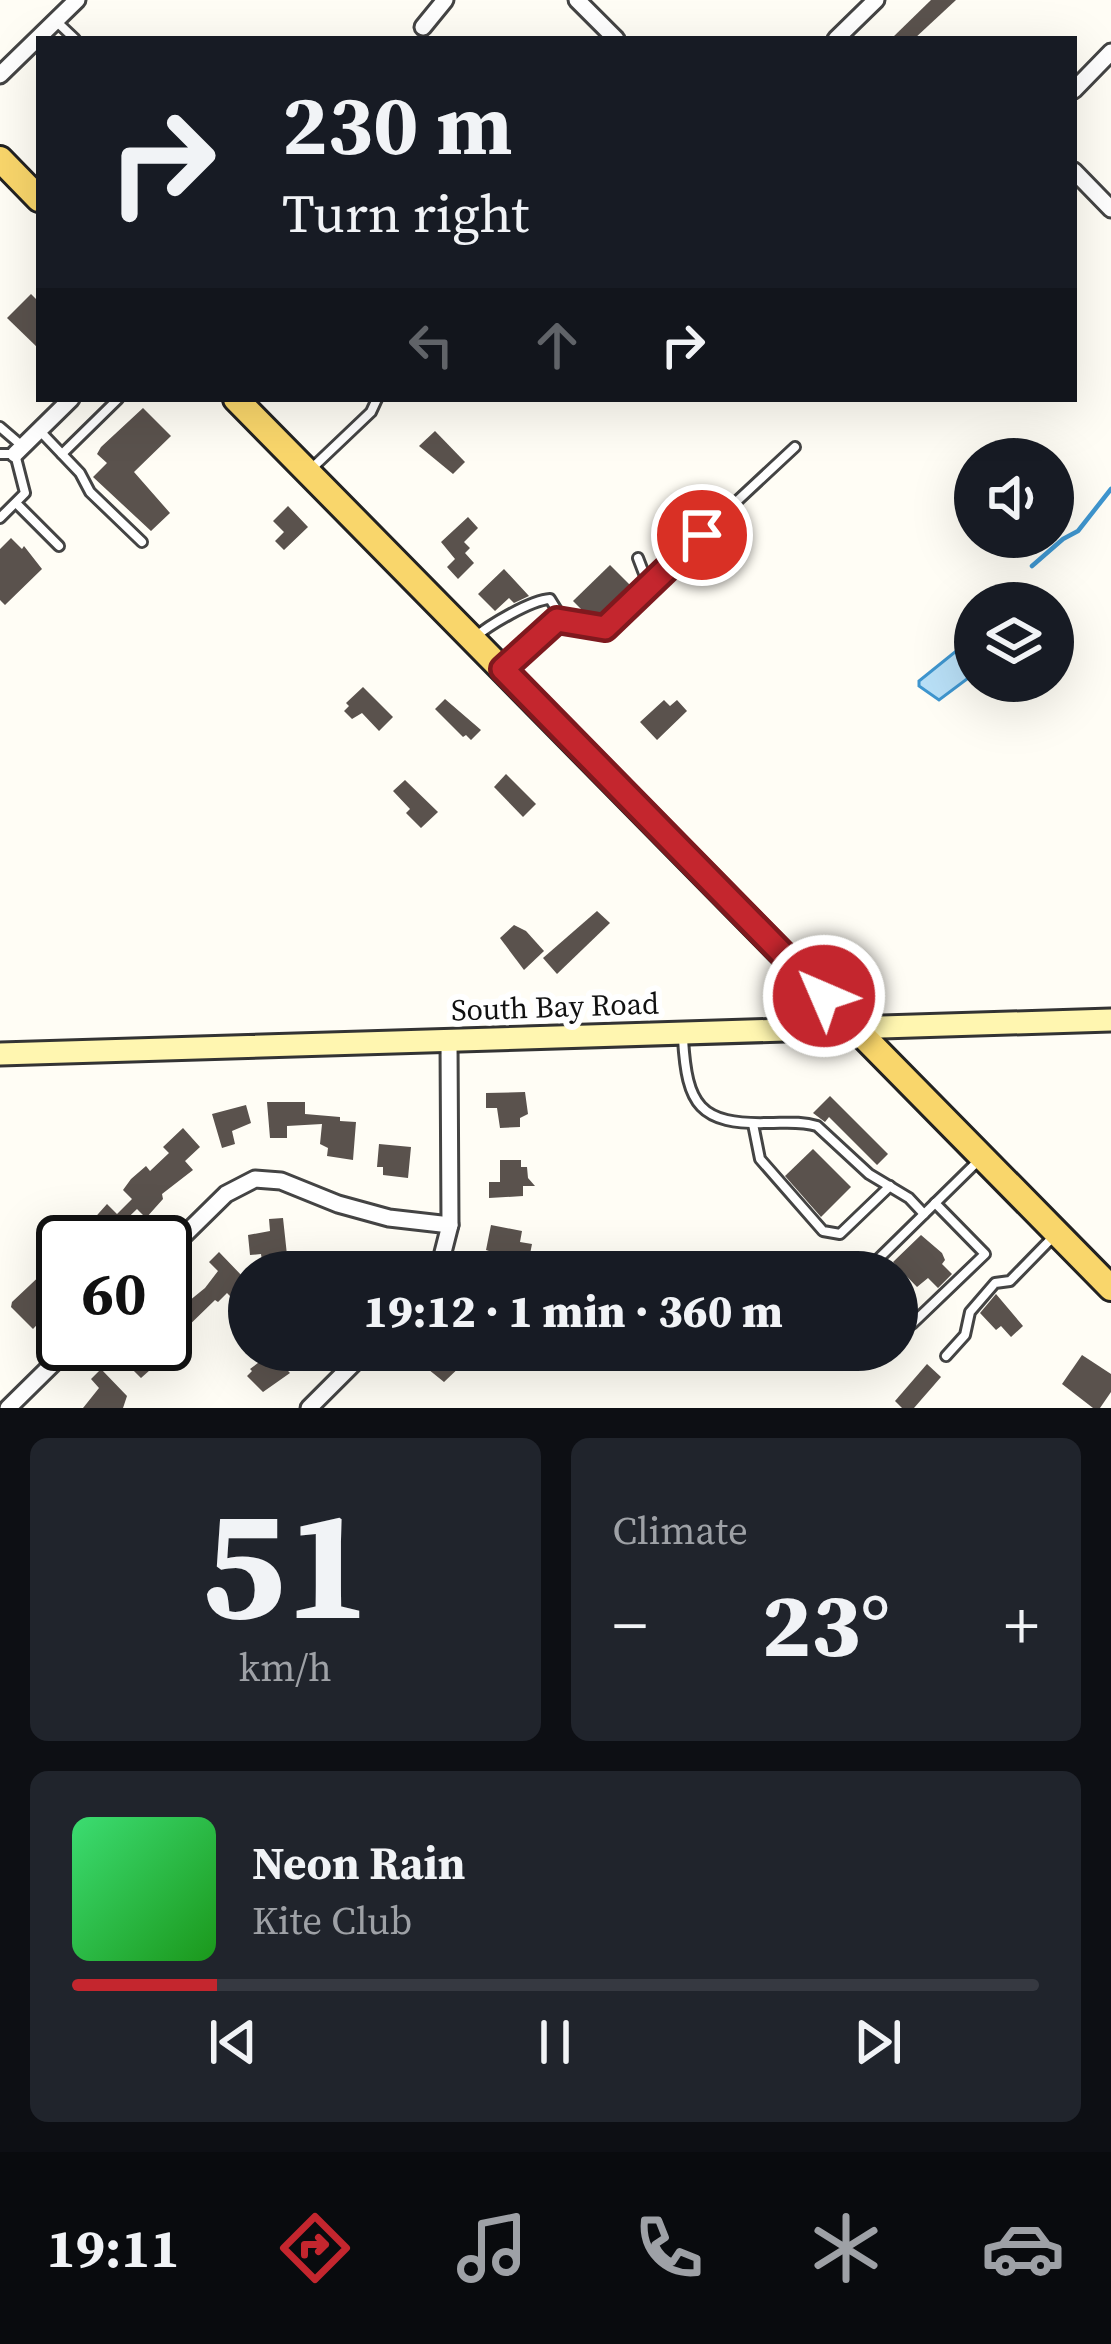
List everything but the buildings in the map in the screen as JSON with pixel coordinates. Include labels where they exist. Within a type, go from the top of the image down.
[{"type":"main road","points":[[0,159],[36,196]]},
{"type":"main road","points":[[239,402],[1111,1288]]},
{"type":"street","points":[[40,36],[77,0]]},
{"type":"street","points":[[423,27],[445,0]]},
{"type":"street","points":[[578,0],[613,36]]},
{"type":"street","points":[[839,36],[872,1]]},
{"type":"street","points":[[0,76],[36,40]]},
{"type":"street","points":[[1077,87],[1111,52]]},
{"type":"street","points":[[1077,174],[1111,209]]},
{"type":"street","points":[[12,451],[64,402]]},
{"type":"street","name":"South Bay Road","points":[[0,1054],[1111,1020]]},
{"type":"street","points":[[443,1251],[450,1225],[449,1040]]},
{"type":"street","points":[[192,1227],[226,1194],[255,1179],[280,1181],[389,1218],[450,1225]]},
{"type":"street","points":[[8,1408],[46,1371]]},
{"type":"street","points":[[309,1408],[347,1371]]},
{"type":"lane","points":[[56,20],[72,36]]},
{"type":"lane","points":[[62,454],[115,402]]},
{"type":"lane","points":[[308,472],[371,412],[376,402]]},
{"type":"lane","points":[[0,427],[25,493],[0,518]]},
{"type":"lane","points":[[39,430],[80,473],[90,492],[142,542]]},
{"type":"lane","points":[[503,669],[545,630],[563,620],[605,628],[795,447]]},
{"type":"lane","points":[[16,503],[59,546]]},
{"type":"lane","points":[[638,558],[648,584]]},
{"type":"lane","points":[[473,639],[491,624],[538,600],[550,599],[563,620]]},
{"type":"lane","points":[[682,1033],[685,1081],[707,1113],[725,1123],[817,1126],[869,1174],[909,1198],[924,1214]]},
{"type":"lane","points":[[753,1124],[760,1159],[823,1231],[840,1234],[890,1186]]},
{"type":"lane","points":[[886,1251],[983,1157]]},
{"type":"lane","points":[[918,1318],[985,1254],[935,1203]]},
{"type":"lane","points":[[946,1356],[965,1335],[970,1312],[995,1283],[1010,1281],[1057,1232]]},
{"type":"water","points":[[954,653],[954,689],[939,700],[919,686],[919,681]]},
{"type":"waterway","points":[[1032,566],[1078,531],[1111,489]]},
{"type":"route","points":[[702,535],[605,628],[557,620],[503,669],[824,996]]}]
